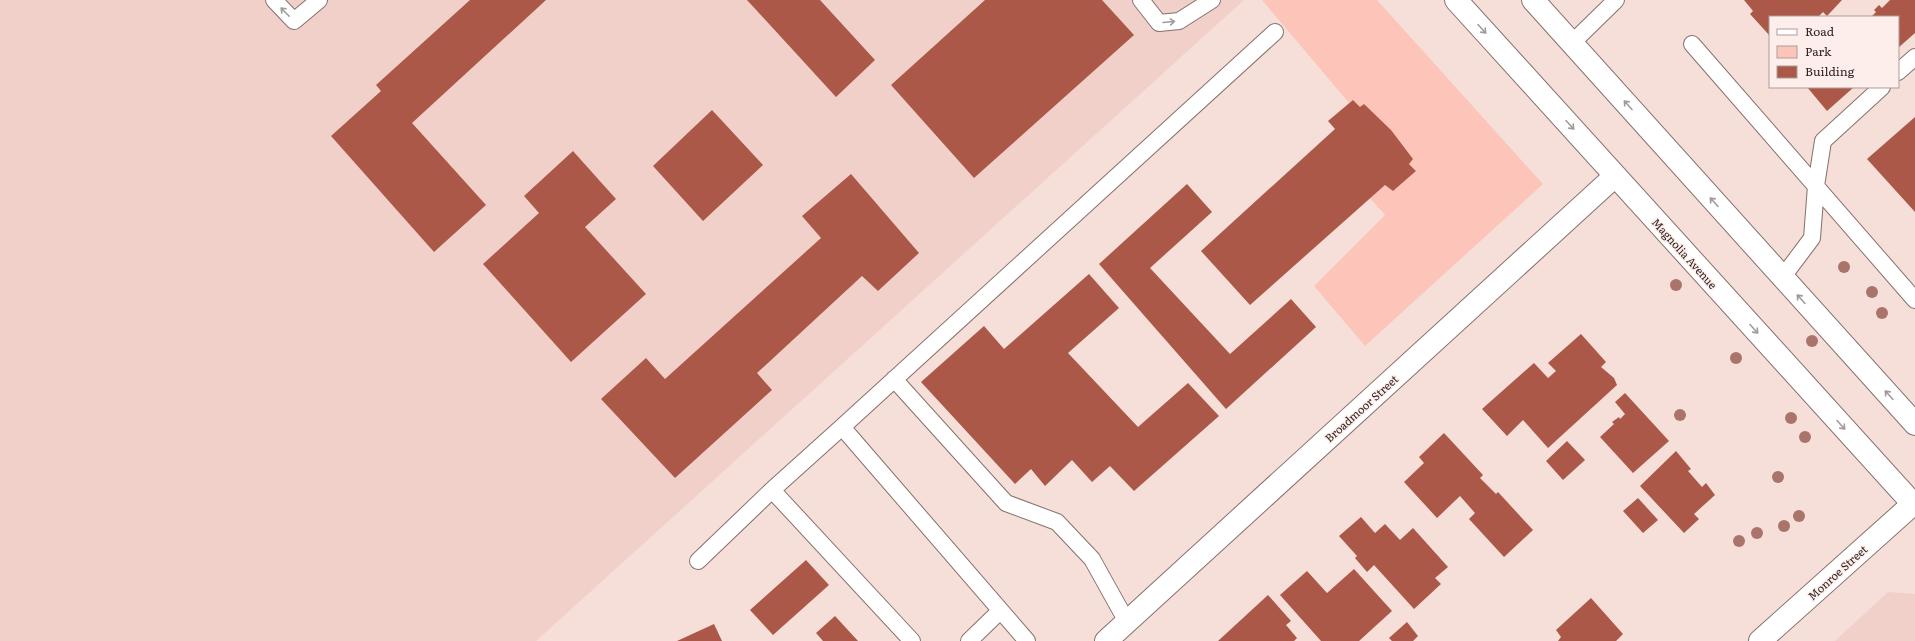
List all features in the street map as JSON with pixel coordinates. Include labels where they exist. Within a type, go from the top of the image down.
[{"type":"main road","name":"Magnolia Avenue","points":[[1456,0],[1914,505]]},
{"type":"main road","points":[[1533,0],[1915,424]]},
{"type":"main road","name":"Broadmoor Street","points":[[1106,641],[1615,176]]},
{"type":"main road","name":"Monroe Street","points":[[1760,641],[1914,505]]},
{"type":"lane","points":[[274,0],[294,20],[319,0]]},
{"type":"lane","points":[[1141,0],[1159,23],[1179,21],[1212,0]]},
{"type":"lane","points":[[1572,43],[1616,0]]},
{"type":"lane","points":[[698,560],[772,490],[1275,32]]},
{"type":"lane","points":[[1692,44],[1915,300]]},
{"type":"lane","points":[[1899,71],[1915,56]]},
{"type":"lane","points":[[1782,278],[1812,238],[1816,186],[1823,140],[1881,88]]},
{"type":"lane","points":[[894,379],[1006,503],[1057,522],[1092,559],[1127,622]]},
{"type":"lane","points":[[842,427],[1026,641]]},
{"type":"lane","points":[[772,490],[912,641]]},
{"type":"lane","points":[[970,641],[1000,611]]},
{"type":"shaded area","points":[[0,0],[1244,0],[536,641],[0,641]]},
{"type":"shaded area","points":[[1888,592],[1915,594],[1915,641],[1835,641]]},
{"type":"green space","points":[[1262,0],[1377,0],[1543,184],[1365,346],[1314,286],[1385,215],[1370,198],[1385,185],[1393,191],[1416,171],[1360,107],[1353,100],[1349,103]]},
{"type":"building","points":[[470,0],[546,0],[412,123],[486,205],[434,252],[331,136],[381,91],[376,85]]},
{"type":"building","points":[[747,0],[820,0],[875,60],[836,97]]},
{"type":"building","points":[[985,0],[1102,0],[1134,35],[974,178],[891,85]]},
{"type":"building","points":[[1744,0],[1842,0],[1827,16],[1823,12],[1819,16],[1769,16],[1769,35],[1750,14],[1753,11]]},
{"type":"building","points":[[1890,0],[1915,0],[1915,33],[1899,47],[1899,16],[1872,16],[1876,12],[1874,10],[1879,5],[1882,8]]},
{"type":"building","points":[[1808,88],[1853,88],[1827,111]]},
{"type":"building","points":[[1353,100],[1360,107],[1364,104],[1391,130],[1413,159],[1409,164],[1416,171],[1393,191],[1385,185],[1250,305],[1201,251],[1335,129],[1328,121]]},
{"type":"building","points":[[712,110],[763,165],[703,221],[653,166]]},
{"type":"building","points":[[1915,117],[1915,212],[1867,159]]},
{"type":"building","points":[[573,151],[616,199],[585,227],[646,294],[571,362],[483,264],[539,213],[524,196]]},
{"type":"building","points":[[851,174],[919,253],[878,291],[862,276],[757,373],[772,390],[675,478],[601,399],[646,358],[665,379],[821,238],[802,216]]},
{"type":"building","points":[[1187,184],[1212,212],[1150,268],[1230,354],[1291,299],[1316,327],[1226,409],[1099,264]]},
{"type":"building","points":[[1089,274],[1119,308],[1068,353],[1138,427],[1188,383],[1219,416],[1134,491],[1110,466],[1092,482],[1072,460],[1045,486],[1031,469],[1015,484],[921,382],[984,326],[1004,349]]},
{"type":"building","points":[[1581,334],[1606,362],[1601,367],[1614,378],[1617,385],[1548,448],[1523,420],[1507,436],[1482,409],[1534,363],[1548,378],[1556,371],[1548,363]]},
{"type":"building","points":[[1625,393],[1669,441],[1633,473],[1600,437],[1614,424],[1612,422],[1619,417],[1620,419],[1625,414],[1615,402]]},
{"type":"building","points":[[1444,433],[1483,475],[1480,478],[1496,494],[1498,492],[1533,530],[1504,557],[1469,519],[1475,513],[1460,496],[1437,518],[1404,482],[1424,463],[1419,457]]},
{"type":"building","points":[[1567,441],[1585,460],[1563,480],[1546,461]]},
{"type":"building","points":[[1676,451],[1691,469],[1688,471],[1702,487],[1706,483],[1715,495],[1694,514],[1699,519],[1684,533],[1640,486]]},
{"type":"building","points":[[1638,498],[1658,520],[1643,533],[1623,511]]},
{"type":"building","points":[[1361,517],[1375,533],[1385,524],[1400,540],[1413,528],[1448,567],[1435,578],[1441,584],[1414,609],[1374,565],[1367,572],[1355,558],[1357,556],[1339,536]]},
{"type":"building","points":[[806,560],[829,585],[773,635],[750,610]]},
{"type":"building","points":[[1354,569],[1392,611],[1359,641],[1321,641],[1280,595],[1307,571],[1327,593]]},
{"type":"building","points":[[1268,595],[1291,621],[1286,625],[1297,638],[1294,641],[1218,641]]},
{"type":"building","points":[[1591,598],[1623,634],[1616,641],[1558,641],[1561,637],[1556,630]]},
{"type":"building","points":[[835,616],[858,641],[823,641],[816,633]]},
{"type":"building","points":[[1407,622],[1418,636],[1413,641],[1392,641],[1389,638]]},
{"type":"building","points":[[714,624],[722,641],[677,641]]}]
